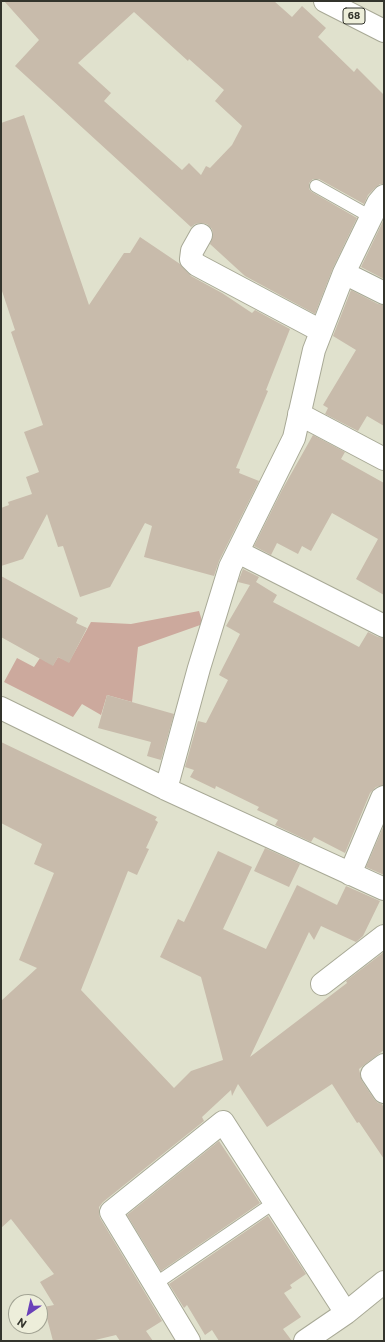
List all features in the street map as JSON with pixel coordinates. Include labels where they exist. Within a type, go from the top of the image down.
[{"type":"street","name":"68","points":[[325,1],[384,31]]},
{"type":"street","points":[[166,789],[199,668],[230,568],[294,438],[314,350],[321,331],[344,272],[378,203],[384,196]]},
{"type":"street","points":[[201,235],[192,251],[191,259],[197,265],[321,331]]},
{"type":"street","points":[[344,272],[384,293]]},
{"type":"street","points":[[299,414],[384,459]]},
{"type":"street","points":[[238,552],[384,626]]},
{"type":"street","points":[[1,708],[166,789],[384,889]]},
{"type":"street","points":[[350,874],[382,798],[384,797]]},
{"type":"street","points":[[322,984],[384,936]]},
{"type":"street","points":[[384,1065],[372,1074],[384,1092]]},
{"type":"street","points":[[189,1341],[111,1212],[223,1122],[346,1313]]},
{"type":"street","points":[[305,1341],[346,1313],[384,1282]]},
{"type":"lane","points":[[316,186],[371,218]]},
{"type":"lane","points":[[155,1284],[275,1202]]},
{"type":"shaded area","points":[[199,611],[203,624],[138,647],[132,702],[107,695],[101,715],[82,704],[73,717],[4,682],[17,658],[34,667],[40,658],[53,665],[58,657],[69,662],[91,622],[131,624]]},
{"type":"building","points":[[4,1],[274,1],[292,17],[302,6],[326,28],[318,37],[354,72],[357,68],[384,95],[384,184],[380,184],[368,195],[364,204],[319,179],[313,179],[309,183],[309,189],[312,192],[357,218],[333,268],[315,314],[245,276],[210,244],[213,234],[212,229],[207,224],[200,223],[191,227],[15,66],[39,40]],"holes":[[[134,12],[188,61],[189,59],[224,90],[215,101],[242,126],[232,145],[210,168],[206,166],[201,175],[189,163],[182,170],[104,101],[111,93],[78,63]]]},
{"type":"building","points":[[24,115],[89,305],[124,253],[130,253],[140,237],[180,264],[191,276],[222,293],[252,313],[255,310],[290,329],[266,390],[268,391],[236,468],[240,469],[239,473],[259,481],[219,561],[214,576],[144,557],[152,526],[145,523],[110,587],[80,597],[63,546],[58,547],[47,514],[23,559],[1,566],[1,508],[9,505],[8,502],[32,494],[26,477],[39,472],[24,432],[43,425],[11,332],[15,330],[1,288],[1,123]]},
{"type":"building","points":[[384,219],[384,279],[361,267]]},
{"type":"building","points":[[351,290],[378,304],[384,305],[384,426],[367,416],[358,431],[325,414],[328,408],[323,405],[356,350],[333,336]]},
{"type":"building","points":[[313,435],[345,452],[341,459],[384,483],[384,595],[356,579],[378,539],[332,513],[311,551],[302,546],[298,554],[277,543],[271,555],[254,546],[282,490]]},
{"type":"building","points":[[243,569],[259,577],[256,582],[277,595],[273,602],[359,647],[368,632],[384,638],[384,785],[376,787],[370,793],[345,853],[314,837],[311,842],[275,825],[278,820],[257,810],[259,807],[216,786],[215,789],[190,777],[194,770],[185,767],[198,721],[206,723],[228,680],[219,675],[240,634],[226,626],[250,585],[238,582]]},
{"type":"building","points":[[1,576],[78,618],[76,623],[87,628],[69,663],[58,657],[53,666],[1,637]]},
{"type":"building","points":[[107,695],[174,714],[161,760],[147,756],[151,742],[98,728]]},
{"type":"building","points":[[1,742],[157,817],[155,820],[158,822],[146,848],[149,849],[137,875],[128,871],[81,990],[174,1088],[191,1071],[223,1060],[201,977],[160,957],[178,919],[184,922],[218,851],[252,867],[223,929],[266,949],[297,885],[337,905],[346,886],[380,901],[363,936],[356,942],[321,926],[314,940],[309,932],[250,1057],[347,983],[346,981],[384,952],[384,1050],[359,1069],[362,1081],[374,1099],[378,1103],[382,1104],[384,1108],[384,1159],[359,1122],[357,1123],[332,1084],[267,1127],[238,1084],[232,1096],[231,1090],[202,1117],[204,1121],[103,1202],[99,1207],[100,1218],[162,1321],[146,1331],[153,1341],[120,1341],[116,1335],[91,1341],[53,1341],[48,1322],[48,1306],[54,1305],[40,1282],[54,1274],[11,1219],[1,1228],[1,1001],[37,968],[19,960],[54,873],[34,864],[42,844],[1,823]]},
{"type":"building","points":[[384,825],[384,875],[366,867]]},
{"type":"building","points":[[265,848],[300,864],[289,887],[254,871]]},
{"type":"building","points":[[219,1141],[260,1203],[161,1271],[127,1215]]},
{"type":"building","points":[[268,1216],[306,1274],[290,1285],[292,1288],[284,1293],[301,1317],[283,1329],[292,1341],[219,1341],[212,1330],[205,1335],[187,1305],[184,1308],[169,1284]]}]
